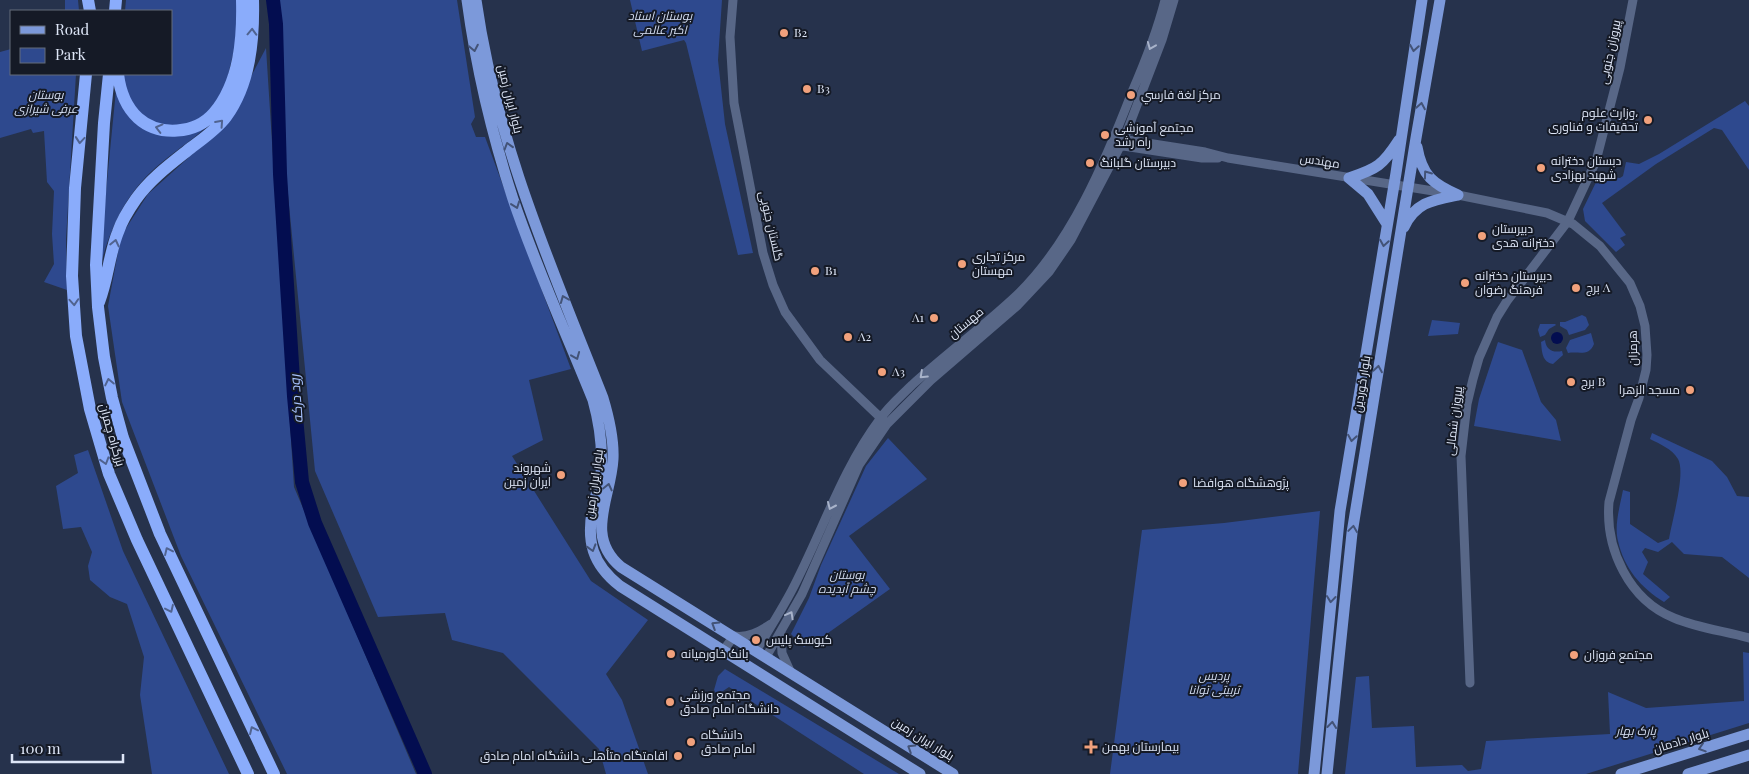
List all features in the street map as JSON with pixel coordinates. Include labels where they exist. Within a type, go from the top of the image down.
[{"type":"highway","points":[[118,75],[120,88],[127,105],[139,119],[148,125],[162,130],[177,130],[192,128],[204,122],[222,102],[234,76],[241,44],[242,0]]},
{"type":"highway","points":[[98,307],[105,287],[117,233],[137,197],[172,162],[213,131],[235,102],[246,74],[252,40],[253,0]]},
{"type":"highway","name":"بزرگراه چمران","points":[[86,75],[75,188],[72,276],[76,336],[90,409],[109,474],[126,515],[248,774]]},
{"type":"highway","name":"بزرگراه چمران","points":[[109,75],[104,123],[96,265],[98,307],[104,357],[112,398],[123,438],[160,534],[274,774]]},
{"type":"main road","name":"بلوار ایران زمین","points":[[467,0],[480,74],[496,140],[513,198],[535,241],[603,398],[610,424],[613,462],[602,513],[601,530],[605,548],[621,567],[953,774]]},
{"type":"main road","name":"بلوار ایران زمین","points":[[476,0],[489,72],[505,138],[535,241],[593,400],[599,423],[602,462],[590,530],[593,552],[604,571],[616,582],[920,774]]},
{"type":"main road","name":"بلوار خوردین","points":[[1314,774],[1340,511],[1422,0]]},
{"type":"main road","name":"بلوار خوردین","points":[[1327,774],[1352,533],[1440,0]]},
{"type":"main road","points":[[1387,224],[1368,194],[1349,178],[1378,166],[1388,156],[1401,136]]},
{"type":"main road","points":[[1416,138],[1424,172],[1435,184],[1458,195]]},
{"type":"main road","points":[[1400,235],[1414,210],[1429,202],[1458,195]]},
{"type":"main road","points":[[747,665],[761,654]]},
{"type":"main road","points":[[757,672],[761,654]]},
{"type":"main road","name":"بلوار دادمان","points":[[1621,774],[1749,734]]},
{"type":"main road","points":[[1688,774],[1749,755]]},
{"type":"street","name":"گلستان جنوبی","points":[[733,0],[730,37],[734,103],[763,253],[773,285],[785,312],[820,360],[884,421]]},
{"type":"street","name":"مهستان","points":[[761,654],[773,622],[792,590],[846,474],[898,399],[941,365],[1028,284],[1070,232],[1117,142],[1157,30],[1165,0]]},
{"type":"street","points":[[1117,142],[1162,40],[1174,0]]},
{"type":"street","name":"پیروزان جنوبی","points":[[1568,222],[1596,161],[1602,143],[1620,68],[1633,0]]},
{"type":"street","name":"مهندس","points":[[1117,142],[1205,152],[1228,158],[1408,188]]},
{"type":"street","name":"هرمزان","points":[[1408,188],[1458,195],[1547,213],[1568,222],[1600,246],[1623,272],[1640,306],[1645,326],[1648,356],[1646,370],[1608,502],[1607,518],[1610,535],[1621,568],[1637,592],[1650,604],[1663,612],[1699,626],[1749,638]]},
{"type":"street","name":"پیروزان شمالی","points":[[1470,683],[1461,456],[1471,387],[1479,358],[1497,317],[1507,301],[1568,222]]},
{"type":"street","points":[[761,654],[782,631],[802,594],[851,482],[884,421]]},
{"type":"street","points":[[723,651],[734,636],[745,637],[752,635],[773,622]]},
{"type":"street","points":[[782,631],[782,652],[791,673]]},
{"type":"green space","points":[[65,0],[78,0],[79,10],[65,10]]},
{"type":"green space","points":[[126,0],[239,0],[237,37],[226,84],[209,113],[192,123],[169,127],[149,121],[130,103],[122,75],[172,75],[172,10],[125,10]]},
{"type":"green space","points":[[269,0],[457,0],[475,117],[471,124],[476,137],[485,137],[571,369],[529,380],[543,440],[512,456],[591,581],[648,620],[606,674],[622,700],[648,774],[606,774],[599,749],[503,653],[452,640],[445,613],[378,617],[315,471]]},
{"type":"green space","name":"بوستان استاد اکبر عالمی","points":[[630,0],[722,0],[718,60],[725,124],[753,253],[738,255],[686,43],[684,40],[642,51]]},
{"type":"green space","points":[[266,48],[294,487],[416,774],[287,774],[181,556],[122,402],[108,306],[121,236],[148,194],[226,124]]},
{"type":"green space","name":"بوستان عرفی شیرازی","points":[[10,49],[10,75],[76,75],[66,239],[67,290],[44,282],[54,264],[52,234],[54,191],[47,182],[44,131],[33,133],[31,129],[0,138],[0,52]]},
{"type":"green space","points":[[116,90],[152,131],[214,120],[161,163],[131,195],[111,232],[102,260],[102,232]]},
{"type":"green space","points":[[1745,101],[1749,106],[1749,170],[1722,130],[1714,128],[1656,164],[1602,203],[1626,235],[1620,238],[1625,245],[1616,252],[1585,221],[1583,209],[1599,176],[1620,178],[1623,176],[1626,162],[1639,164],[1659,154]]},
{"type":"green space","points":[[1582,315],[1586,317],[1589,325],[1585,330],[1569,335],[1567,330],[1560,326],[1560,322],[1565,322]]},
{"type":"green space","points":[[1432,320],[1460,323],[1458,334],[1428,336]]},
{"type":"green space","points":[[1540,324],[1556,325],[1540,337],[1538,330]]},
{"type":"green space","points":[[1591,333],[1594,344],[1589,351],[1568,353],[1566,348],[1570,340]]},
{"type":"green space","points":[[1545,340],[1550,350],[1562,351],[1563,355],[1553,364],[1549,363],[1543,356],[1541,342]]},
{"type":"green space","points":[[1498,342],[1522,350],[1541,402],[1556,420],[1561,441],[1474,426],[1479,399]]},
{"type":"green space","points":[[1652,433],[1712,461],[1727,477],[1737,496],[1749,497],[1749,578],[1722,557],[1684,554],[1672,542],[1658,552],[1645,548],[1642,552],[1648,562],[1643,574],[1670,597],[1664,602],[1641,584],[1629,568],[1624,560],[1617,535],[1618,516],[1623,490],[1630,492],[1630,524],[1658,543],[1669,539],[1678,498],[1680,466],[1678,459],[1662,445],[1650,439]]},
{"type":"green space","name":"بوستان چشم آبدیده","points":[[888,438],[927,479],[849,536],[890,589],[821,638],[804,647],[791,634],[809,598],[821,565],[866,466]]},
{"type":"green space","points":[[88,450],[123,551],[229,774],[152,774],[140,695],[144,657],[127,604],[110,597],[90,580],[88,566],[92,552],[81,527],[63,529],[56,486],[78,473],[74,455]]},
{"type":"green space","name":"پردیس تربیتی توانا","points":[[1320,511],[1298,774],[1110,774],[1142,530],[1224,523]]},
{"type":"green space","name":"پارک بهار","points":[[1743,652],[1749,653],[1749,723],[1586,774],[1345,774],[1356,677],[1369,676],[1372,728],[1414,726],[1416,767],[1462,765],[1468,771],[1481,769],[1486,741],[1610,734],[1608,692],[1646,708],[1744,701]]},
{"type":"green space","points":[[725,669],[899,774],[864,774],[729,687],[717,695],[714,690],[718,676]]},
{"type":"shaded area","points":[[1557,332],[1563,338],[1557,344],[1551,338]]},
{"type":"waterway","name":"رود درکه","points":[[273,0],[276,24],[280,174],[294,396],[302,482],[315,523],[425,774]]},
{"type":"place","name":"B2","points":[[784,33]]},
{"type":"place","name":"B3","points":[[807,89]]},
{"type":"place","name":"مركز لغة فارسي","points":[[1131,95]]},
{"type":"place","name":"وزارت علوم، تحقیقات و فناوری","points":[[1648,120]]},
{"type":"place","name":"مجتمع آموزشی راه رشد","points":[[1105,135]]},
{"type":"place","name":"دبیرستان گلبانگ","points":[[1090,163]]},
{"type":"place","name":"دبستان دخترانه شهید بهزادی","points":[[1541,168]]},
{"type":"place","name":"دبیرستان دخترانه هدی","points":[[1482,236]]},
{"type":"place","name":"مرکز تجاری مهستان","points":[[962,264]]},
{"type":"place","name":"B1","points":[[815,271]]},
{"type":"place","name":"دبیرستان دخترانه فرهنگ رضوان","points":[[1465,283]]},
{"type":"place","name":"برج A","points":[[1576,288]]},
{"type":"place","name":"A1","points":[[934,318]]},
{"type":"place","name":"A2","points":[[848,337]]},
{"type":"place","name":"A3","points":[[882,372]]},
{"type":"place","name":"برج B","points":[[1571,382]]},
{"type":"place","name":"مسجد الزهرا","points":[[1690,390]]},
{"type":"place","name":"شهروند ایران زمین","points":[[561,475]]},
{"type":"place","name":"پژوهشگاه هوافضا","points":[[1183,483]]},
{"type":"place","name":"کیوسک پلیس","points":[[756,640]]},
{"type":"place","name":"بانک خاورمیانه","points":[[671,654]]},
{"type":"place","name":"مجتمع فروزان","points":[[1574,655]]},
{"type":"place","name":"مجتمع ورزشی دانشگاه امام صادق","points":[[670,702]]},
{"type":"place","name":"دانشگاه امام صادق","points":[[691,742]]},
{"type":"place","name":"بیمارستان بهمن","points":[[1091,747]]},
{"type":"place","name":"اقامتگاه متأهلی دانشگاه امام صادق","points":[[678,756]]}]
